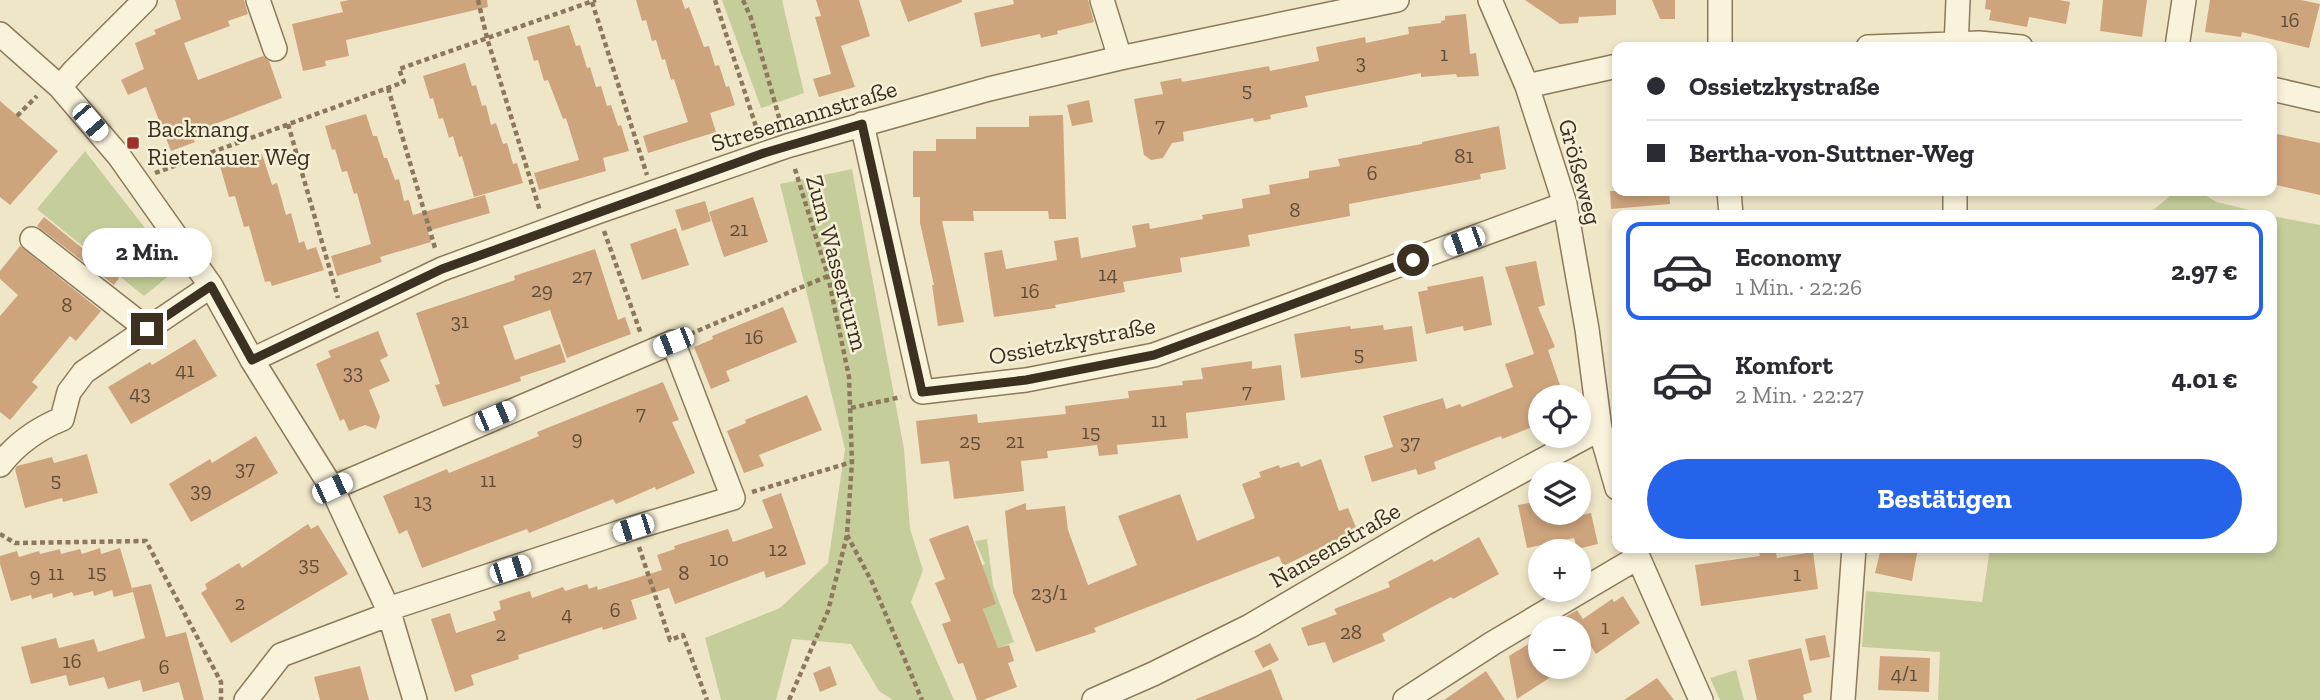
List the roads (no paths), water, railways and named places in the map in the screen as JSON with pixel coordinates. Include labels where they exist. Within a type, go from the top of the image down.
[{"type":"street","points":[[56,84],[73,72],[145,0]]},
{"type":"street","points":[[258,0],[275,48]]},
{"type":"street","points":[[1102,0],[1120,58]]},
{"type":"street","name":"Stresemannstraße","points":[[252,360],[442,269],[764,153],[989,89],[1323,8],[1397,0]]},
{"type":"street","name":"Größeweg","points":[[1490,0],[1527,86],[1565,204],[1587,329],[1600,429],[1612,471]]},
{"type":"street","points":[[1720,0],[1720,42]]},
{"type":"street","points":[[1956,42],[1958,0]]},
{"type":"street","points":[[2178,42],[2184,0]]},
{"type":"street","points":[[0,34],[56,84],[138,180],[211,286],[252,360],[332,488],[389,612],[415,700]]},
{"type":"street","points":[[1527,86],[1612,67]]},
{"type":"street","points":[[2277,90],[2320,100]]},
{"type":"street","name":"Ossietzkystraße","points":[[862,124],[922,392],[1026,380],[1154,355],[1565,204]]},
{"type":"street","points":[[32,239],[147,329]]},
{"type":"street","points":[[0,465],[37,429],[62,419],[69,392],[84,372],[211,286]]},
{"type":"street","points":[[246,700],[281,655],[389,612],[633,528],[733,498],[673,342],[332,488]]},
{"type":"street","name":"Nansenstraße","points":[[1094,700],[1250,626],[1424,524],[1600,429]]},
{"type":"street","points":[[1405,700],[1636,553],[1702,700]]},
{"type":"street","points":[[1843,700],[1854,553]]},
{"type":"place","name":"Backnang Rietenauer Weg","points":[[133,143]]}]
